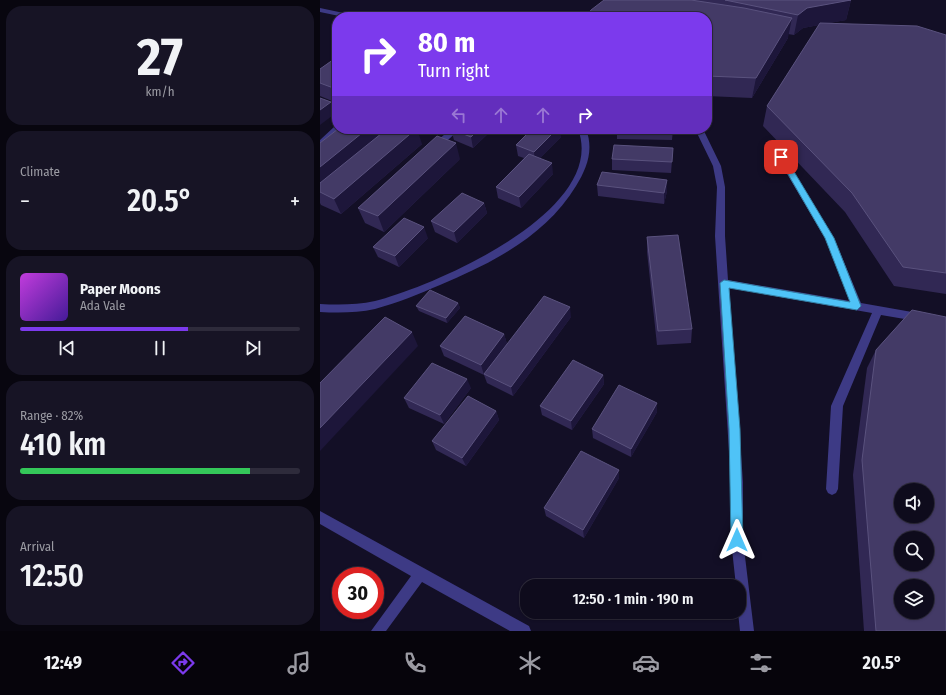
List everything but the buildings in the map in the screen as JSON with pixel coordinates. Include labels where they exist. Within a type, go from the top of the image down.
[{"type":"street","points":[[320,10],[332,13]]},
{"type":"street","points":[[320,144],[332,133]]},
{"type":"street","points":[[427,154],[450,134]]},
{"type":"street","points":[[320,308],[342,310],[375,304],[412,292],[490,258],[531,231],[557,207],[573,186],[584,163],[586,138],[584,134]]},
{"type":"street","points":[[702,134],[717,166],[720,187],[720,236],[734,429],[737,540],[747,631]]},
{"type":"street","points":[[781,157],[829,238],[857,306]]},
{"type":"street","points":[[724,283],[946,322]]},
{"type":"street","points":[[832,489],[836,406],[878,310]]},
{"type":"street","points":[[320,517],[524,631]]},
{"type":"street","points":[[378,631],[420,574]]},
{"type":"route","points":[[737,540],[737,482],[724,283],[857,306],[829,238],[781,157]]}]
